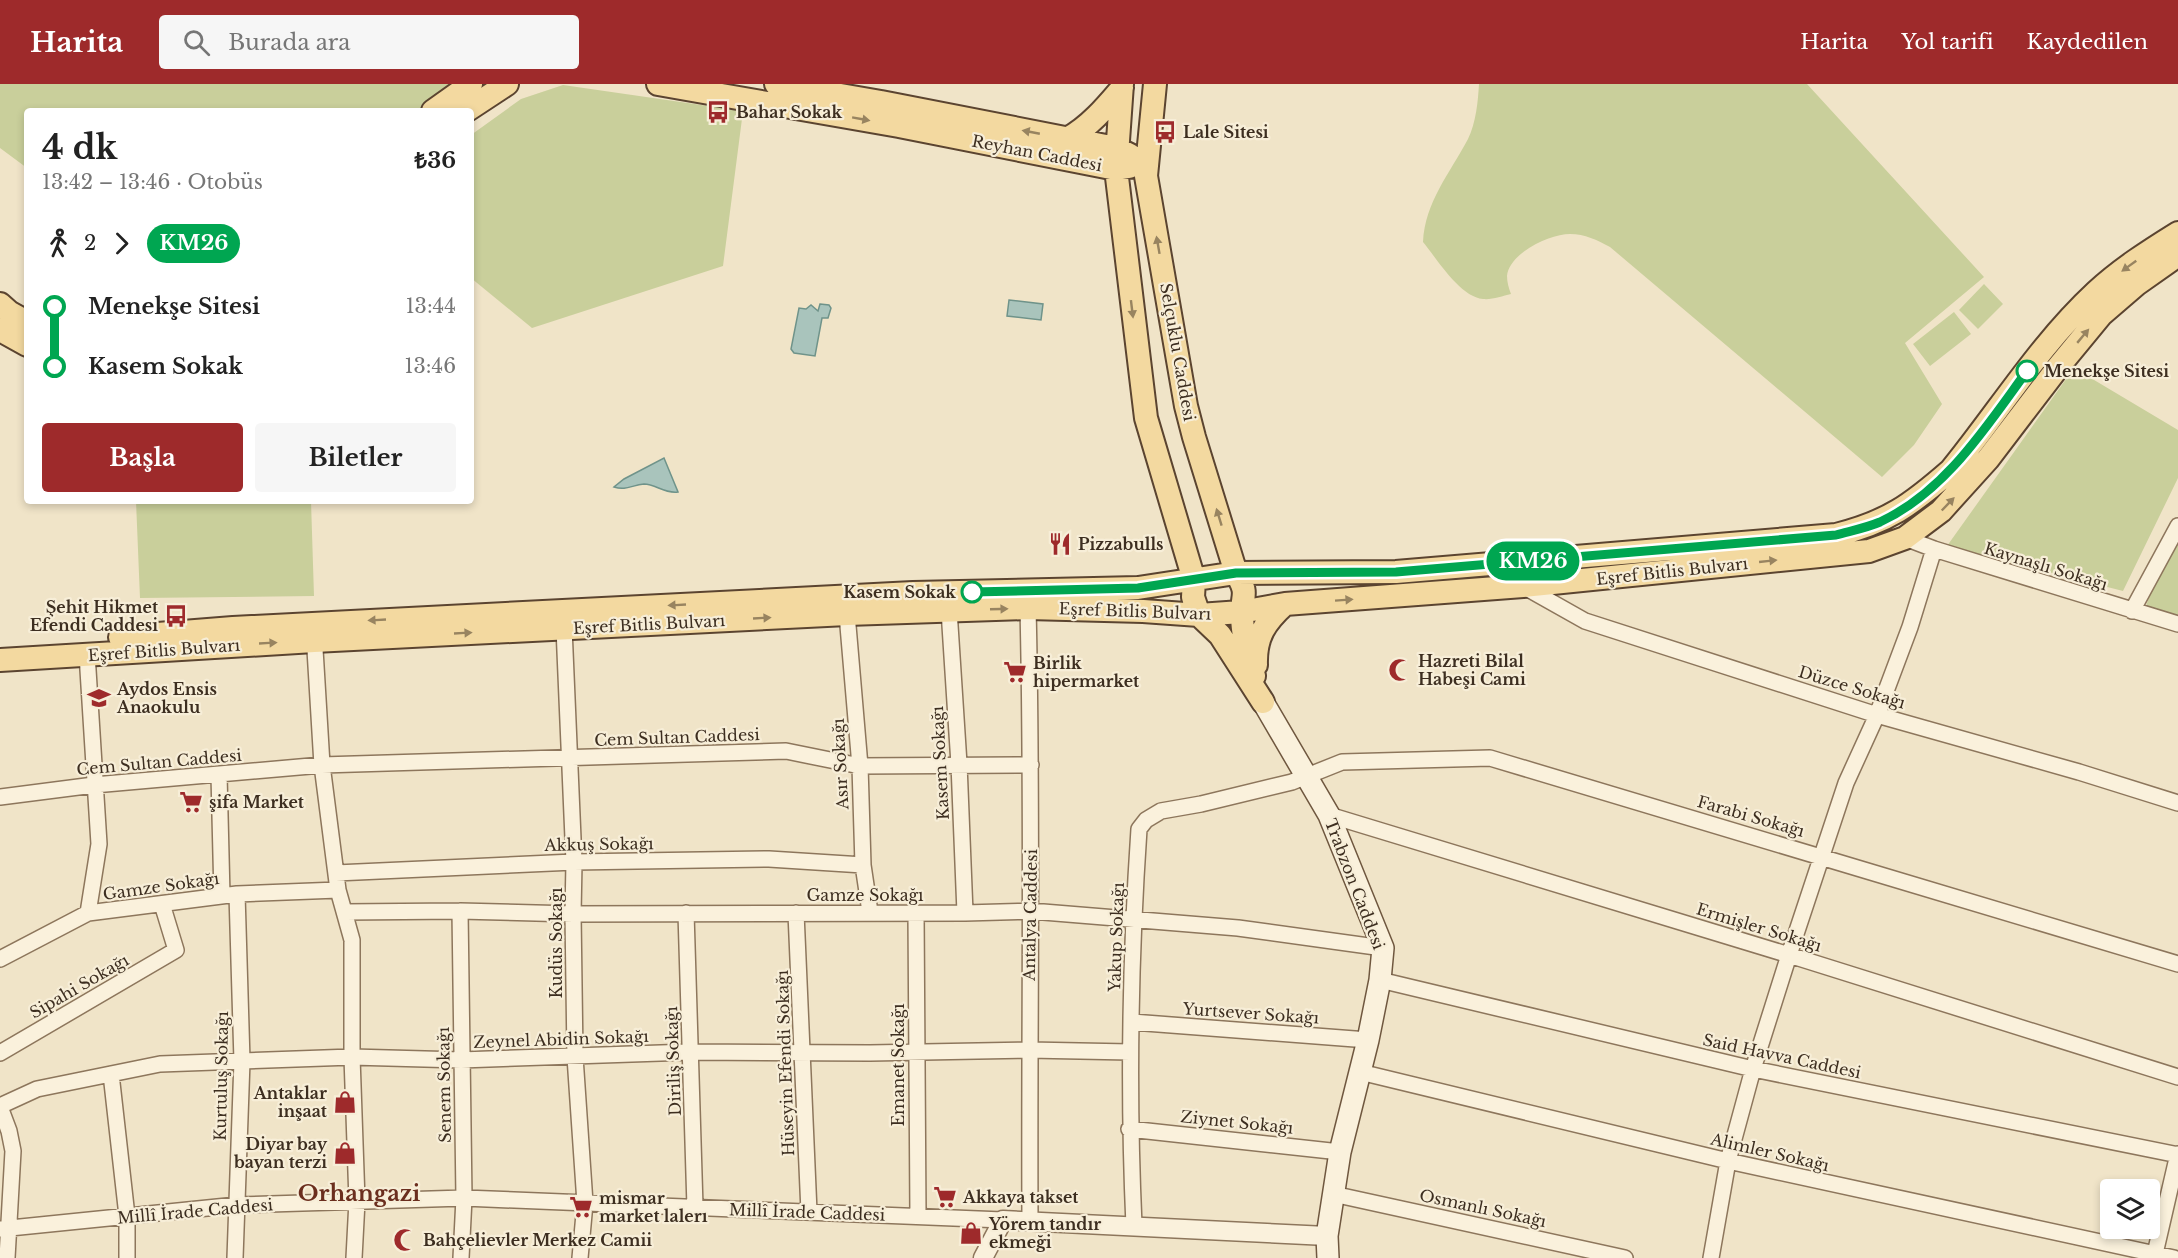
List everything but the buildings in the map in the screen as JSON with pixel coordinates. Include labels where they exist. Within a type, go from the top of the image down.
[{"type":"main road","points":[[437,108],[471,84]]},
{"type":"main road","points":[[471,108],[507,84]]},
{"type":"main road","name":"Reyhan Caddesi","points":[[658,84],[888,124],[1147,164]]},
{"type":"main road","name":"Reyhan Caddesi","points":[[776,84],[881,102],[1067,139],[1116,159]]},
{"type":"main road","name":"Selçuklu Caddesi","points":[[1155,84],[1146,176],[1186,406],[1236,573],[1243,584],[1244,634],[1251,666],[1263,702]]},
{"type":"main road","points":[[1122,86],[1116,159],[1146,418],[1194,580],[1192,597],[1199,615]]},
{"type":"main road","points":[[1067,139],[1078,133],[1102,111],[1122,86]]},
{"type":"main road","name":"Eşref Bitlis Bulvarı","points":[[0,660],[314,632],[914,593],[1155,586],[1236,573],[1396,572],[1836,535],[1880,522],[1914,501],[1951,470],[2054,337],[2097,292],[2149,251],[2178,233]]},
{"type":"main road","name":"Eşref Bitlis Bulvarı","points":[[0,646],[233,628],[314,632],[564,628],[847,614],[1028,608],[1199,615],[1242,612],[1285,604],[1523,586],[1869,551],[1905,538],[1941,511],[1968,483],[2101,315],[2137,284],[2178,255]]},
{"type":"main road","points":[[0,304],[24,320]]},
{"type":"main road","points":[[0,330],[24,343]]},
{"type":"main road","points":[[1155,586],[1177,553],[1179,532]]},
{"type":"main road","points":[[1263,702],[1256,672],[1255,649],[1268,623],[1285,604]]},
{"type":"main road","name":"Trabzon Caddesi","points":[[1199,615],[1220,635],[1308,776],[1329,815],[1383,948],[1380,980],[1368,1040],[1340,1152],[1326,1236],[1328,1258]]},
{"type":"street","points":[[2132,611],[2178,526]]},
{"type":"street","name":"Kaynaşlı Sokağı","points":[[1905,538],[2178,624]]},
{"type":"street","points":[[1711,1258],[1728,1161],[1753,1069],[1846,783],[1877,715],[1910,627],[1934,549]]},
{"type":"street","points":[[1519,562],[1523,586]]},
{"type":"street","name":"Düzce Sokağı","points":[[1523,586],[1585,621],[1877,715],[2079,772],[2178,803]]},
{"type":"street","name":"Antalya Caddesi","points":[[1028,608],[1031,765],[1030,1221]]},
{"type":"street","name":"Kasem Sokağı","points":[[949,610],[959,764],[965,913]]},
{"type":"street","name":"Asır Sokağı","points":[[847,614],[860,766],[863,865],[870,912]]},
{"type":"street","name":"Kudüs Sokağı","points":[[564,628],[574,862],[575,1057],[585,1203],[580,1258]]},
{"type":"street","points":[[314,632],[322,765],[338,890],[352,940],[352,1057],[357,1202],[354,1258]]},
{"type":"street","points":[[87,654],[99,844],[88,913]]},
{"type":"street","name":"Cem Sultan Caddesi","points":[[0,797],[94,785],[322,765],[786,752],[860,766],[1031,765]]},
{"type":"street","name":"Farabi Sokağı","points":[[1308,776],[1342,762],[1490,758],[2178,964]]},
{"type":"street","name":"Kurtuluş Sokağı","points":[[219,775],[242,1061],[235,1258]]},
{"type":"street","name":"Yakup Sokağı","points":[[1134,1226],[1129,1129],[1133,918],[1139,829],[1146,820],[1161,811],[1292,783],[1308,776]]},
{"type":"street","name":"Ermişler Sokağı","points":[[1329,815],[1789,955],[2178,1077]]},
{"type":"street","name":"Akkuş Sokağı","points":[[336,873],[574,862],[770,859],[863,865]]},
{"type":"street","name":"Gamze Sokağı","points":[[0,959],[88,913],[229,895],[338,890]]},
{"type":"street","name":"Sipahi Sokağı","points":[[0,1053],[176,950],[162,904]]},
{"type":"street","name":"Gamze Sokağı","points":[[345,912],[460,911],[573,914],[1031,911],[1238,928],[1383,948]]},
{"type":"street","name":"Senem Sokağı","points":[[460,911],[464,1198],[461,1258]]},
{"type":"street","name":"Diriliş Sokağı","points":[[687,913],[695,1207]]},
{"type":"street","name":"Hüseyin Efendi Sokağı","points":[[796,913],[809,1212]]},
{"type":"street","name":"Emanet Sokağı","points":[[916,913],[918,1216]]},
{"type":"street","name":"Said Havva Caddesi","points":[[1380,980],[1753,1069],[2178,1154]]},
{"type":"street","name":"Yurtsever Sokağı","points":[[1132,1022],[1368,1040]]},
{"type":"street","name":"Zeynel Abidin Sokağı","points":[[0,1107],[37,1089],[160,1064],[352,1057],[461,1060],[690,1052],[1029,1050],[1130,1052]]},
{"type":"street","name":"Alimler Sokağı","points":[[1360,1072],[1728,1161],[2155,1256],[2174,1258]]},
{"type":"street","points":[[111,1074],[127,1216],[127,1258]]},
{"type":"street","points":[[0,1107],[9,1131],[13,1151],[5,1228],[7,1258]]},
{"type":"street","name":"Ziynet Sokağı","points":[[1129,1129],[1340,1152]]},
{"type":"street","points":[[2155,1256],[2178,1154]]},
{"type":"street","name":"Osmanlı Sokağı","points":[[1333,1194],[1625,1258]]},
{"type":"street","name":"Millî İrade Caddesi","points":[[5,1228],[237,1206],[464,1198],[918,1216],[1326,1236]]},
{"type":"street","points":[[983,1258],[1004,1220]]},
{"type":"green space","points":[[0,84],[458,84],[434,108],[24,108],[24,166],[0,148]]},
{"type":"green space","points":[[1479,84],[1807,84],[1984,277],[1905,343],[1942,404],[1914,445],[1882,477],[1610,247],[1591,238],[1575,234],[1562,235],[1532,246],[1509,268],[1507,276],[1511,294],[1483,299],[1466,292],[1423,242],[1433,201],[1471,133]]},
{"type":"green space","points":[[563,85],[743,111],[723,266],[532,328],[474,280],[474,133],[521,99]]},
{"type":"green space","points":[[1984,284],[2003,304],[1978,329],[1959,310]]},
{"type":"green space","points":[[1954,312],[1971,334],[1930,366],[1913,344]]},
{"type":"green space","points":[[2074,368],[2178,430],[2178,478],[2123,591],[1947,546]]},
{"type":"green space","points":[[136,504],[311,504],[314,596],[140,598]]},
{"type":"green space","points":[[2178,528],[2178,615],[2146,606],[2165,552]]},
{"type":"water","points":[[1009,300],[1043,304],[1041,320],[1007,316]]},
{"type":"water","points":[[820,304],[829,305],[831,308],[828,318],[822,318],[815,356],[794,353],[791,349],[799,308],[806,309],[811,305],[818,311]]},
{"type":"water","points":[[664,458],[678,492],[668,492],[644,484],[626,488],[614,487],[624,479]]},
{"type":"bus line","name":"KM26","points":[[972,592],[1138,588],[1236,573],[1396,572],[1836,535],[1880,522],[1914,501],[1951,470],[2027,371]]},
{"type":"place","name":"Bahar Sokak","points":[[718,112]]},
{"type":"place","name":"Lale Sitesi","points":[[1165,132]]},
{"type":"place","name":"Menekşe Sitesi","points":[[2027,371]]},
{"type":"place","name":"Pizzabulls","points":[[1060,544]]},
{"type":"place","name":"Kasem Sokak","points":[[972,592]]},
{"type":"place","name":"Şehit Hikmet Efendi Caddesi","points":[[176,616]]},
{"type":"place","name":"Hazreti Bilal Habeşi Cami","points":[[1400,670]]},
{"type":"place","name":"Birlik hipermarket","points":[[1015,672]]},
{"type":"place","name":"Aydos Ensis Anaokulu","points":[[99,698]]},
{"type":"place","name":"şifa Market","points":[[191,802]]},
{"type":"place","name":"Antaklar inşaat","points":[[345,1102]]},
{"type":"place","name":"Diyar bay bayan terzi","points":[[345,1153]]},
{"type":"place","name":"Akkaya takset","points":[[945,1197]]},
{"type":"place","name":"mismar market lalerı","points":[[581,1207]]},
{"type":"place","name":"Yörem tandır ekmeği","points":[[971,1233]]},
{"type":"place","name":"Bahçelievler Merkez Camii","points":[[405,1240]]},
{"type":"district","name":"Orhangazi","points":[[359,1193]]}]
